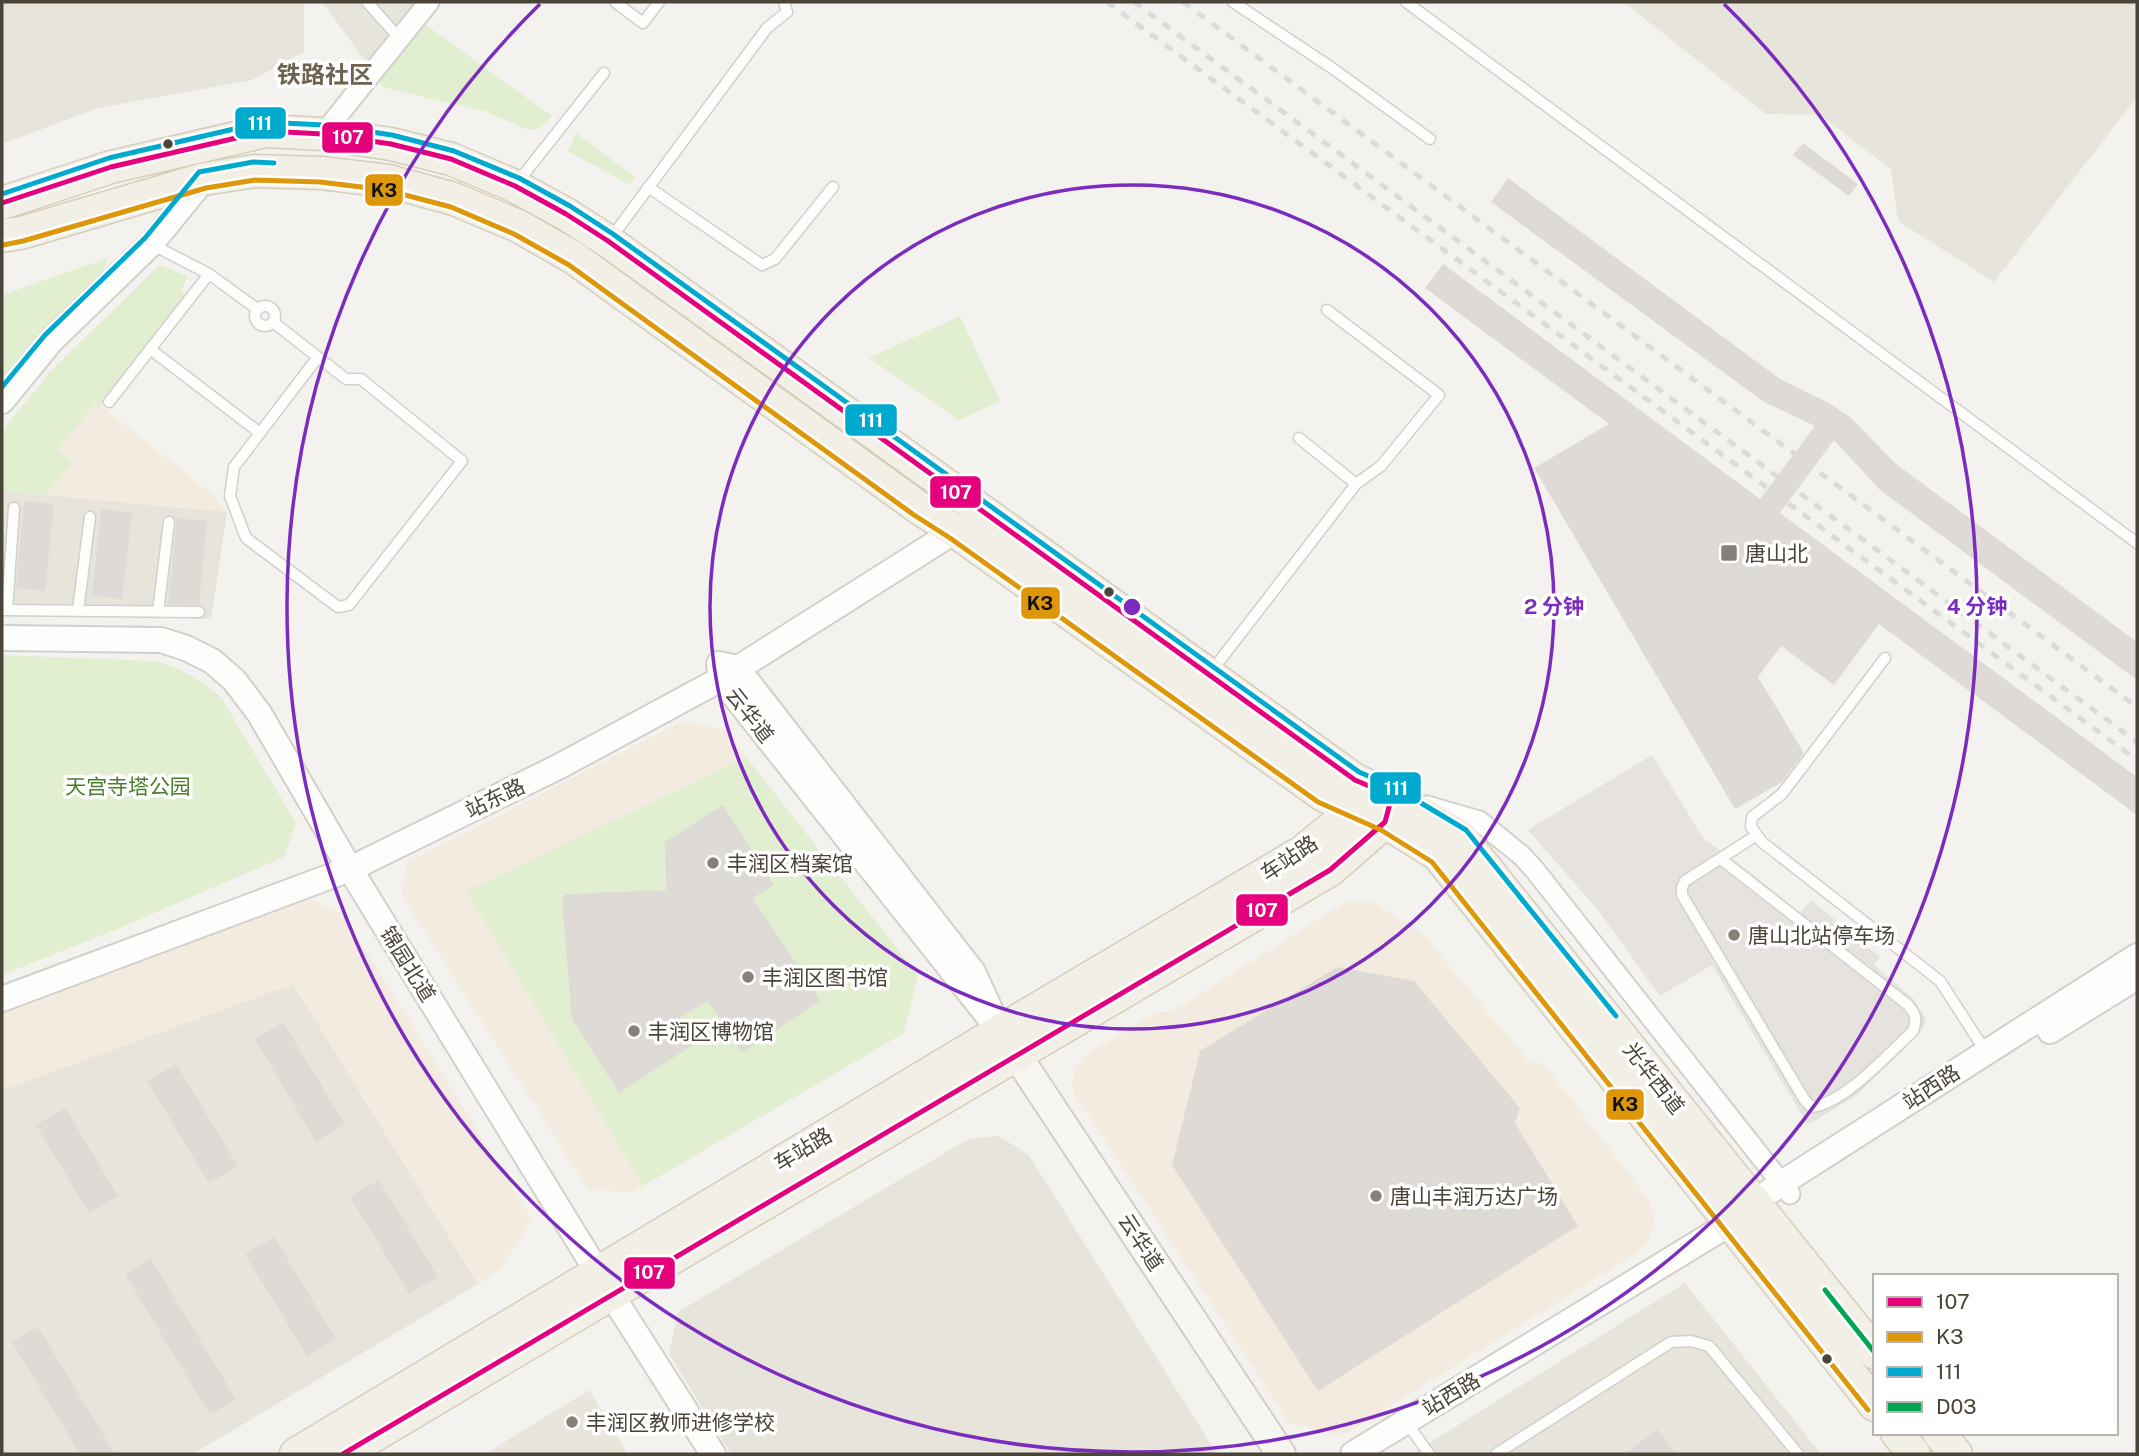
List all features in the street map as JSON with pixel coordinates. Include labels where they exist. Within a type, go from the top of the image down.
[{"type":"main road","name":"光华西道","points":[[2,202],[111,167],[266,131],[323,134],[391,144],[451,159],[515,186],[566,214],[1355,780],[1389,809],[1438,855],[1873,1403]]},
{"type":"main road","name":"光华西道","points":[[2,236],[21,233],[204,179],[254,171],[321,173],[388,181],[454,199],[518,226],[575,258],[1323,795],[1354,810],[1389,809],[1460,836],[1873,1351]]},
{"type":"main road","points":[[929,473],[938,520]]},
{"type":"main road","name":"车站路","points":[[1009,1043],[1330,870],[1389,809]]},
{"type":"main road","name":"车站路","points":[[296,1454],[605,1283],[1009,1043],[1302,852],[1354,810]]},
{"type":"main road","name":"云华道","points":[[1009,1043],[1280,1454]]},
{"type":"main road","name":"车站路","points":[[343,1454],[605,1283]]},
{"type":"main road","points":[[1899,1435],[1914,1454]]},
{"type":"main road","points":[[1941,1435],[1956,1454]]},
{"type":"street","points":[[323,134],[429,2]]},
{"type":"street","points":[[2,401],[51,341],[151,244],[204,179]]},
{"type":"street","name":"站东路","points":[[2,999],[346,863],[533,763],[726,670],[938,520]]},
{"type":"street","name":"锦园北道","points":[[2,638],[161,640],[186,648],[212,661],[234,680],[259,713],[346,863],[713,1454]]},
{"type":"street","name":"云华道","points":[[726,670],[1009,1043]]},
{"type":"street","points":[[1389,809],[1479,821],[1521,855],[1786,1188]]},
{"type":"street","name":"站东路","points":[[2,982],[346,863]]},
{"type":"street","name":"站西路","points":[[1353,1454],[1757,1208],[1991,1058],[2137,956]]},
{"type":"street","name":"站西路","points":[[1991,1058],[2137,977]]},
{"type":"lane","points":[[368,2],[400,39]]},
{"type":"lane","points":[[615,2],[643,23],[659,2]]},
{"type":"lane","points":[[608,242],[766,28],[787,12],[784,2]]},
{"type":"lane","points":[[1233,2],[1332,68],[1430,139]]},
{"type":"lane","points":[[1406,2],[2137,542]]},
{"type":"lane","points":[[515,186],[604,73]]},
{"type":"lane","points":[[648,187],[762,265],[775,259],[833,187]]},
{"type":"lane","points":[[151,244],[209,274],[257,309],[255,316],[260,325],[267,326],[273,322],[318,357],[346,379],[361,379],[463,461],[349,605],[338,607],[246,538],[230,496],[234,467],[318,357]]},
{"type":"lane","points":[[109,402],[209,274]]},
{"type":"lane","points":[[1209,675],[1356,484],[1381,466],[1439,395],[1327,310]]},
{"type":"lane","points":[[150,349],[260,433]]},
{"type":"lane","points":[[1299,438],[1356,484]]},
{"type":"lane","points":[[14,508],[4,610],[199,612]]},
{"type":"lane","points":[[78,610],[90,517]]},
{"type":"lane","points":[[158,612],[169,522]]},
{"type":"lane","points":[[1885,658],[1782,794],[1752,817],[1751,827],[1762,842],[1940,981],[1991,1058]]},
{"type":"lane","points":[[1721,859],[1914,1012],[1916,1023],[1913,1031],[1852,1086],[1821,1106],[1811,1107],[1804,1100],[1682,895],[1685,881],[1757,835]]},
{"type":"lane","points":[[1496,1454],[1671,1342],[1691,1341],[1709,1346],[1798,1454]]},
{"type":"lane","points":[[1406,1422],[1429,1454]]},
{"type":"shaded area","points":[[2,2],[304,2],[304,52],[252,80],[98,108],[2,144]]},
{"type":"shaded area","points":[[322,2],[439,2],[380,81]]},
{"type":"shaded area","points":[[1623,2],[2137,2],[2137,97],[1994,282],[1898,221],[1891,169],[1820,115],[1766,114]]},
{"type":"shaded area","points":[[96,402],[211,493],[227,512],[46,495],[72,462],[58,450]]},
{"type":"shaded area","points":[[2,491],[227,512],[211,619],[2,613]]},
{"type":"shaded area","points":[[683,721],[728,731],[746,757],[466,891],[643,1186],[632,1193],[588,1189],[401,894],[408,862]]},
{"type":"shaded area","name":"唐山北站停车场","points":[[1652,755],[1703,838],[1800,913],[1811,900],[1880,957],[1874,965],[1912,997],[1926,1019],[1923,1029],[1857,1095],[1808,1125],[1712,965],[1660,996],[1597,909],[1528,830]]},
{"type":"shaded area","points":[[311,899],[344,915],[532,1219],[501,1269],[478,1284],[293,984],[2,1090],[2,1011]]},
{"type":"shaded area","points":[[1347,901],[1375,903],[1424,935],[1528,1061],[1544,1064],[1649,1200],[1654,1216],[1650,1237],[1640,1251],[1342,1436],[1289,1423],[1076,1096],[1072,1083],[1075,1070],[1083,1057],[1157,1012],[1172,1012]]},
{"type":"shaded area","points":[[293,984],[478,1284],[193,1454],[2,1454],[2,1090]]},
{"type":"shaded area","points":[[998,1136],[1028,1154],[1217,1454],[731,1454],[669,1354],[678,1312],[968,1139]]},
{"type":"shaded area","points":[[1685,1283],[1821,1454],[1412,1454]]},
{"type":"shaded area","name":"丰润区教师进修学校","points":[[589,1390],[628,1454],[485,1454]]},
{"type":"green space","points":[[423,23],[552,116],[539,129],[528,130],[488,112],[382,87],[380,81]]},
{"type":"green space","points":[[576,133],[635,177],[630,185],[568,151]]},
{"type":"green space","points":[[108,258],[102,274],[2,383],[2,295]]},
{"type":"green space","points":[[159,265],[188,276],[181,291],[188,296],[100,407],[96,402],[58,450],[73,462],[46,495],[2,491],[2,431],[50,372]]},
{"type":"green space","points":[[960,316],[1000,401],[959,420],[869,358]]},
{"type":"green space","name":"天宫寺塔公园","points":[[2,655],[154,661],[183,671],[207,686],[222,699],[296,823],[284,857],[115,930],[2,975]]},
{"type":"green space","points":[[746,757],[918,975],[904,1033],[643,1186],[466,891]]},
{"type":"building","points":[[1803,143],[1858,184],[1849,196],[1793,155]]},
{"type":"building","points":[[1508,178],[1780,379],[1829,403],[1851,418],[1896,464],[2137,642],[2137,680],[1880,490],[1834,440],[1780,513],[2137,777],[2137,815],[1879,624],[1834,685],[1781,646],[1758,677],[1804,753],[1782,782],[1735,809],[1534,468],[1609,424],[1425,288],[1443,264],[1760,499],[1815,426],[1764,402],[1491,202]]},
{"type":"building","points":[[24,501],[54,504],[45,591],[16,588]]},
{"type":"building","points":[[101,509],[132,513],[122,599],[92,596]]},
{"type":"building","points":[[177,518],[207,521],[199,605],[168,604]]},
{"type":"building","points":[[723,805],[774,885],[753,898],[820,1001],[742,1053],[708,1001],[680,1018],[696,1043],[619,1093],[572,1019],[562,903],[565,894],[666,890],[665,842]]},
{"type":"building","name":"唐山丰润万达广场","points":[[1337,967],[1414,981],[1520,1108],[1515,1123],[1578,1226],[1318,1391],[1172,1165],[1200,1051]]},
{"type":"building","points":[[283,1022],[345,1124],[316,1142],[255,1039]]},
{"type":"building","points":[[176,1064],[238,1166],[209,1183],[147,1081]]},
{"type":"building","points":[[65,1108],[118,1196],[89,1213],[36,1125]]},
{"type":"building","points":[[379,1180],[438,1277],[409,1294],[350,1197]]},
{"type":"building","points":[[274,1237],[336,1339],[307,1356],[245,1254]]},
{"type":"building","points":[[151,1259],[236,1399],[210,1415],[125,1274]]},
{"type":"building","points":[[38,1327],[115,1454],[80,1454],[12,1342]]},
{"type":"building","points":[[1657,1429],[1677,1454],[1625,1454]]},
{"type":"railway","points":[[1107,2],[2137,760]]},
{"type":"railway","points":[[1134,2],[2137,742]]},
{"type":"railway","points":[[1183,2],[2137,707]]},
{"type":"transit line","name":"111","points":[[2,194],[109,158],[264,122],[323,125],[392,135],[454,151],[519,178],[613,234],[1359,772],[1396,788],[1466,830],[1616,1016]]},
{"type":"transit line","name":"107","points":[[2,203],[111,167],[266,131],[323,134],[391,144],[451,159],[515,186],[608,241],[1355,780],[1392,796],[1385,822],[1330,870],[343,1454]]},
{"type":"transit line","name":"111","points":[[2,387],[45,335],[145,238],[199,172],[253,162],[274,163]]},
{"type":"transit line","name":"K3","points":[[3,245],[206,188],[255,180],[320,182],[386,190],[451,207],[514,234],[569,265],[914,515],[1318,802],[1381,830],[1432,862],[1868,1410]]},
{"type":"transit line","name":"D03","points":[[1825,1290],[1873,1350]]},
{"type":"place","name":"唐山北","points":[[1729,553]]},
{"type":"place","name":"丰润区档案馆","points":[[713,863]]},
{"type":"place","name":"唐山北站停车场","points":[[1734,935]]},
{"type":"place","name":"丰润区图书馆","points":[[748,977]]},
{"type":"place","name":"丰润区博物馆","points":[[634,1031]]},
{"type":"place","name":"唐山丰润万达广场","points":[[1376,1196]]},
{"type":"place","name":"丰润区教师进修学校","points":[[572,1422]]},
{"type":"district","name":"铁路社区","points":[[325,74]]}]
